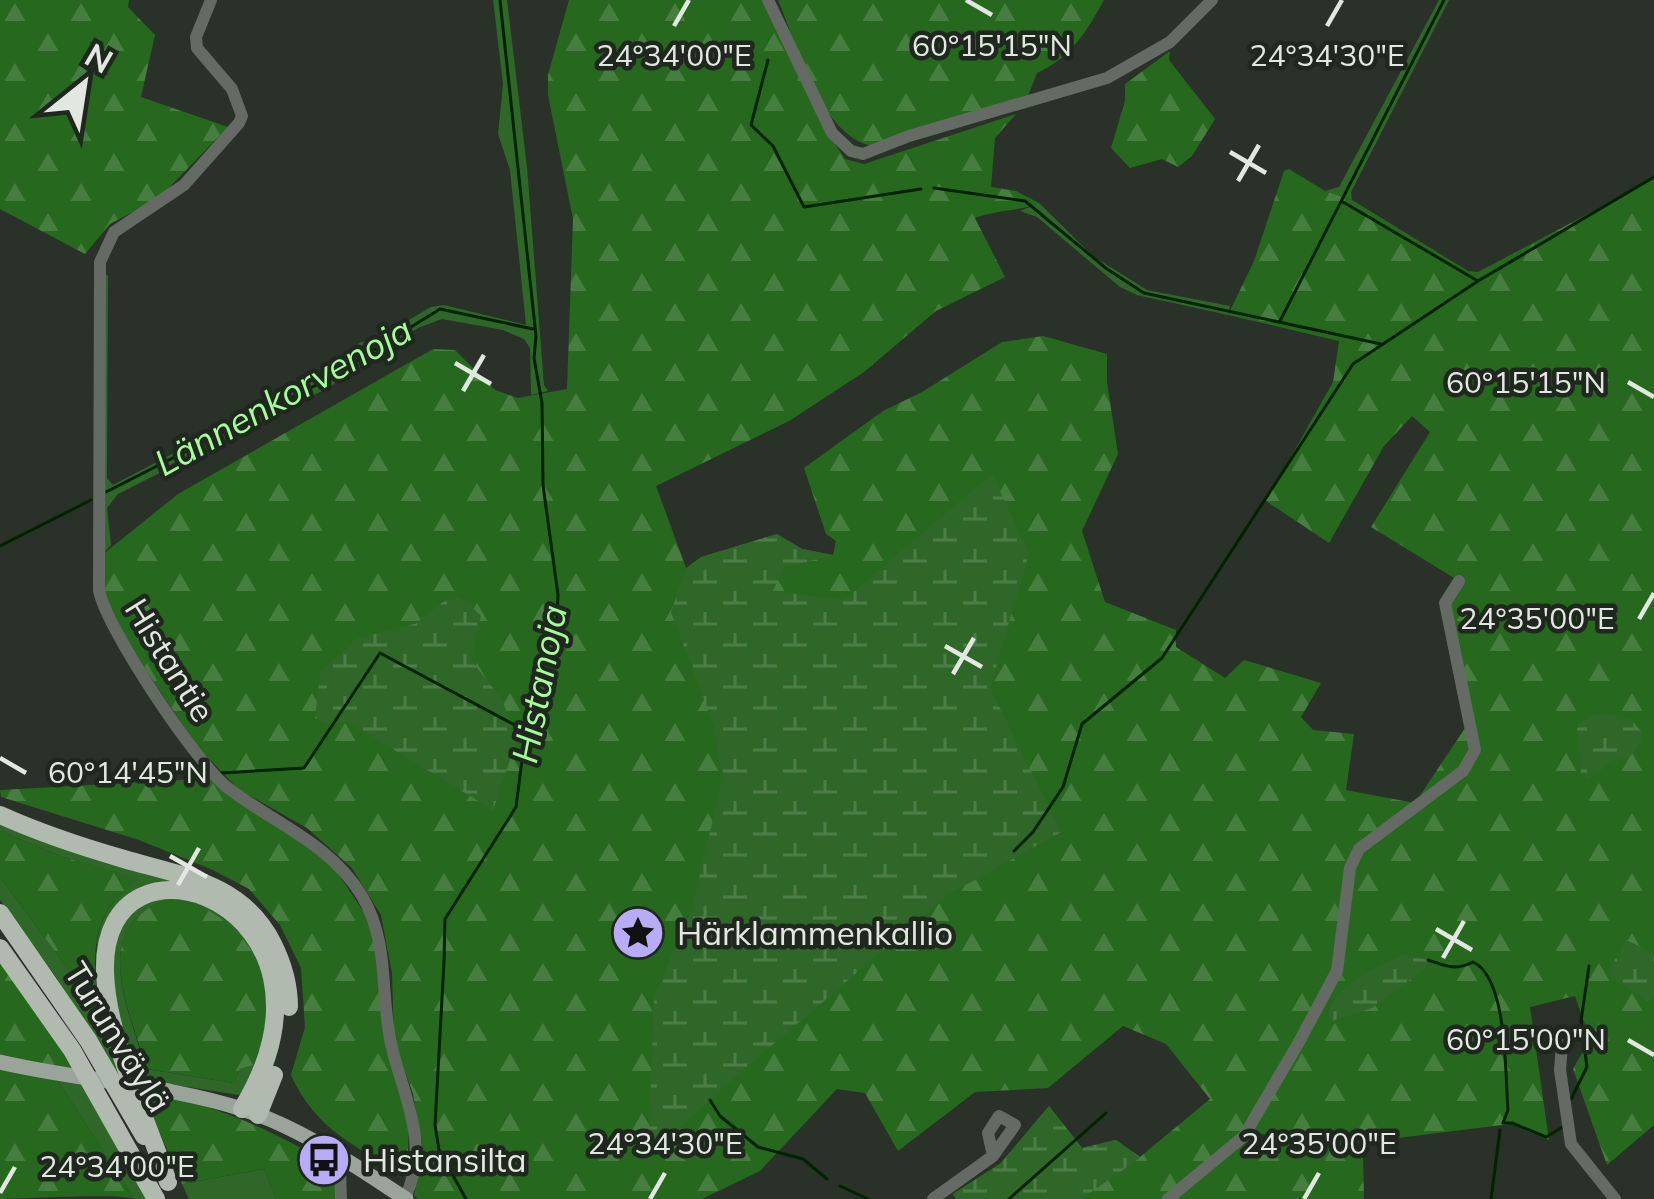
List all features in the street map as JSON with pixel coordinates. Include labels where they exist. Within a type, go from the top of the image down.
[{"type":"highway","points":[[0,815],[68,842],[195,877],[221,889],[255,916],[278,956],[289,998],[282,1054],[250,1112]]},
{"type":"highway","points":[[172,1191],[115,1025],[105,973],[114,925],[141,898],[174,888],[209,897],[240,920],[261,950],[278,1002],[276,1026],[250,1112]]},
{"type":"highway","name":"Turunväylä","points":[[0,913],[88,1040],[172,1191]]},
{"type":"highway","name":"Turunväylä","points":[[0,948],[72,1050],[156,1199]]},
{"type":"main road","points":[[0,1062],[169,1090],[250,1112],[346,1161],[405,1198]]},
{"type":"street","name":"Histantie","points":[[212,0],[196,37],[197,48],[232,89],[242,116],[184,185],[114,232],[100,262],[99,590],[110,626],[209,770],[337,863],[371,914],[384,958],[389,1034],[417,1137],[413,1180],[405,1198]]},
{"type":"street","points":[[768,0],[832,133],[851,151],[863,154],[1107,78],[1170,42],[1212,0]]},
{"type":"street","points":[[1168,1199],[1244,1136],[1299,1042],[1337,970],[1350,868],[1359,849],[1463,771],[1475,751],[1445,603],[1459,581]]},
{"type":"street","points":[[1562,1045],[1560,1070],[1571,1144],[1615,1199]]},
{"type":"street","points":[[932,1199],[993,1156]]},
{"type":"street","points":[[341,1199],[340,1171],[346,1161]]},
{"type":"green space","points":[[0,0],[129,0],[128,7],[155,35],[141,97],[228,127],[158,199],[110,224],[85,254],[0,209]]},
{"type":"green space","points":[[493,0],[507,0],[548,391],[531,395],[530,348],[524,339],[503,330],[442,319],[418,328],[328,388],[118,494],[107,508],[111,545],[101,556],[101,271],[108,276],[107,478],[113,485],[335,368],[359,343],[431,307],[444,305],[526,325],[510,170],[498,134],[503,84]]},
{"type":"green space","points":[[569,0],[763,0],[821,123],[845,159],[864,164],[1016,114],[995,138],[991,187],[1016,191],[1039,203],[975,218],[1005,277],[936,311],[864,372],[789,421],[656,486],[686,568],[701,557],[777,534],[802,549],[833,555],[836,541],[826,534],[804,468],[883,411],[1002,342],[1043,336],[1107,354],[1118,454],[1082,531],[1105,602],[1176,630],[1176,647],[1225,678],[1244,660],[1321,683],[1301,717],[1313,730],[1354,734],[1346,790],[1415,803],[1469,722],[1445,603],[1459,581],[1371,527],[1430,432],[1412,416],[1384,446],[1329,543],[1266,501],[1333,382],[1339,341],[1228,315],[1254,261],[1284,171],[1289,169],[1325,191],[1352,200],[1468,271],[1478,272],[1654,179],[1654,1125],[1607,1165],[1573,1069],[1590,1039],[1575,996],[1530,1007],[1549,1140],[1510,1124],[1326,1147],[1248,1131],[1245,1136],[1363,1153],[1364,1199],[956,1199],[953,1194],[1001,1163],[1049,1106],[1082,1148],[1116,1140],[1140,1157],[1210,1099],[1166,1044],[1123,1026],[1048,1088],[975,1092],[898,1151],[865,1093],[837,1089],[760,1171],[702,1199],[414,1196],[423,1151],[413,1094],[394,1040],[392,973],[381,915],[352,868],[307,828],[238,789],[198,747],[111,619],[101,556],[178,494],[433,349],[455,350],[495,390],[518,398],[567,389],[573,219],[548,75]]},
{"type":"green space","points":[[778,0],[1104,0],[1069,51],[1037,73],[1028,96],[873,146],[855,139],[825,108]]},
{"type":"green space","points":[[1439,0],[1449,0],[1351,192],[1352,200],[1325,191],[1339,187]]},
{"type":"green space","points":[[1170,51],[1169,60],[1215,119],[1192,156],[1178,167],[1162,159],[1130,168],[1111,148],[1125,101],[1125,84]]},
{"type":"green space","points":[[1039,203],[1093,256],[1147,290],[1230,306],[1228,315],[1120,287],[1037,217],[1020,211]]},
{"type":"green space","points":[[992,474],[1029,553],[990,688],[1061,832],[946,896],[648,1158],[654,997],[692,908],[722,781],[714,726],[671,612],[686,569],[701,557],[777,534],[802,549],[833,555],[783,568],[773,591],[844,600]]},
{"type":"green space","points":[[452,595],[481,616],[471,660],[503,701],[516,742],[493,810],[347,721],[326,724],[315,718],[320,672],[356,639],[415,624]]},
{"type":"green space","points":[[1608,713],[1631,720],[1642,732],[1640,744],[1629,758],[1614,760],[1587,780],[1581,774],[1577,725],[1590,716]]},
{"type":"green space","points":[[207,774],[333,866],[369,920],[409,1122],[407,1178],[340,1136],[301,1094],[291,1075],[305,1027],[301,968],[280,925],[249,889],[139,840],[1,797],[0,790],[198,779]]},
{"type":"green space","points":[[0,818],[66,845],[205,885],[257,927],[282,979],[284,1008],[281,1038],[259,1101],[255,1098],[280,1020],[276,974],[259,937],[232,908],[200,891],[166,885],[136,894],[113,917],[102,956],[104,995],[136,1105],[56,977],[0,900],[0,877],[98,1005],[97,950],[102,921],[137,879],[63,857],[0,831]]},
{"type":"green space","points":[[0,831],[63,857],[139,879],[111,905],[98,935],[99,1006],[0,877]]},
{"type":"green space","points":[[175,892],[201,898],[223,910],[255,948],[265,971],[270,1022],[260,1068],[239,1095],[137,1079],[119,1025],[110,968],[113,942],[123,919],[143,902]],"holes":[[[176,897],[201,907],[242,940],[265,986],[265,1039],[254,1065],[240,1069],[234,1083],[146,1069],[124,993],[122,945],[130,925],[148,909]]]},
{"type":"green space","points":[[176,897],[230,926],[264,976],[268,1018],[264,1036],[254,1065],[240,1069],[234,1083],[147,1069],[131,1019],[120,968],[122,945],[130,925],[148,909]]},
{"type":"green space","points":[[1626,940],[1654,953],[1654,998],[1648,1002],[1607,974]]},
{"type":"green space","points":[[1403,954],[1428,960],[1425,969],[1372,1008],[1332,1021],[1328,1013],[1340,993],[1359,977]]},
{"type":"green space","points":[[0,963],[76,1069],[0,1056]]},
{"type":"green space","points":[[0,1068],[57,1079],[134,1199],[0,1199]]},
{"type":"green space","points":[[57,1079],[83,1083],[146,1199],[134,1199]]},
{"type":"green space","points":[[142,1092],[220,1111],[313,1154],[337,1168],[337,1199],[276,1199],[264,1169],[182,1184]]},
{"type":"green space","points":[[1049,1106],[1082,1148],[1116,1140],[1140,1158],[1081,1199],[956,1199],[953,1194],[1001,1163]]},
{"type":"green space","points":[[264,1169],[276,1199],[189,1199],[182,1184]]},
{"type":"waterway","name":"Histanoja","points":[[466,1199],[439,1150],[435,1125],[445,919],[516,807],[530,698],[557,618],[558,595],[543,485],[542,403],[500,0]]},
{"type":"waterway","points":[[1280,321],[1444,0]]},
{"type":"waterway","points":[[768,60],[751,125],[773,146],[804,207],[921,189]]},
{"type":"waterway","points":[[1014,851],[1063,787],[1082,724],[1162,658],[1353,364],[1478,281],[1654,177]]},
{"type":"waterway","points":[[934,188],[1025,201],[1107,269],[1144,293],[1381,344]]},
{"type":"waterway","points":[[1343,202],[1478,281]]},
{"type":"waterway","name":"Lännenkorvenoja","points":[[106,492],[326,380],[440,309],[533,329]]},
{"type":"waterway","name":"Lännenkorvenoja","points":[[0,546],[91,500]]},
{"type":"waterway","points":[[221,773],[304,768],[380,653],[526,731]]},
{"type":"waterway","points":[[198,774],[205,774]]},
{"type":"waterway","points":[[1428,960],[1456,967],[1473,962],[1493,987],[1505,1052],[1508,1110],[1503,1123],[1546,1137],[1563,1127]]},
{"type":"waterway","points":[[1571,1099],[1587,1067],[1581,1021],[1589,966]]},
{"type":"waterway","points":[[710,1100],[720,1116],[758,1147],[803,1159],[827,1179]]},
{"type":"waterway","points":[[1009,1199],[1106,1113]]},
{"type":"waterway","points":[[1491,1199],[1500,1130]]},
{"type":"waterway","points":[[840,1186],[868,1199]]},
{"type":"place","name":"Härklammenkallio","points":[[638,933]]},
{"type":"place","name":"Histansilta","points":[[324,1160]]}]
